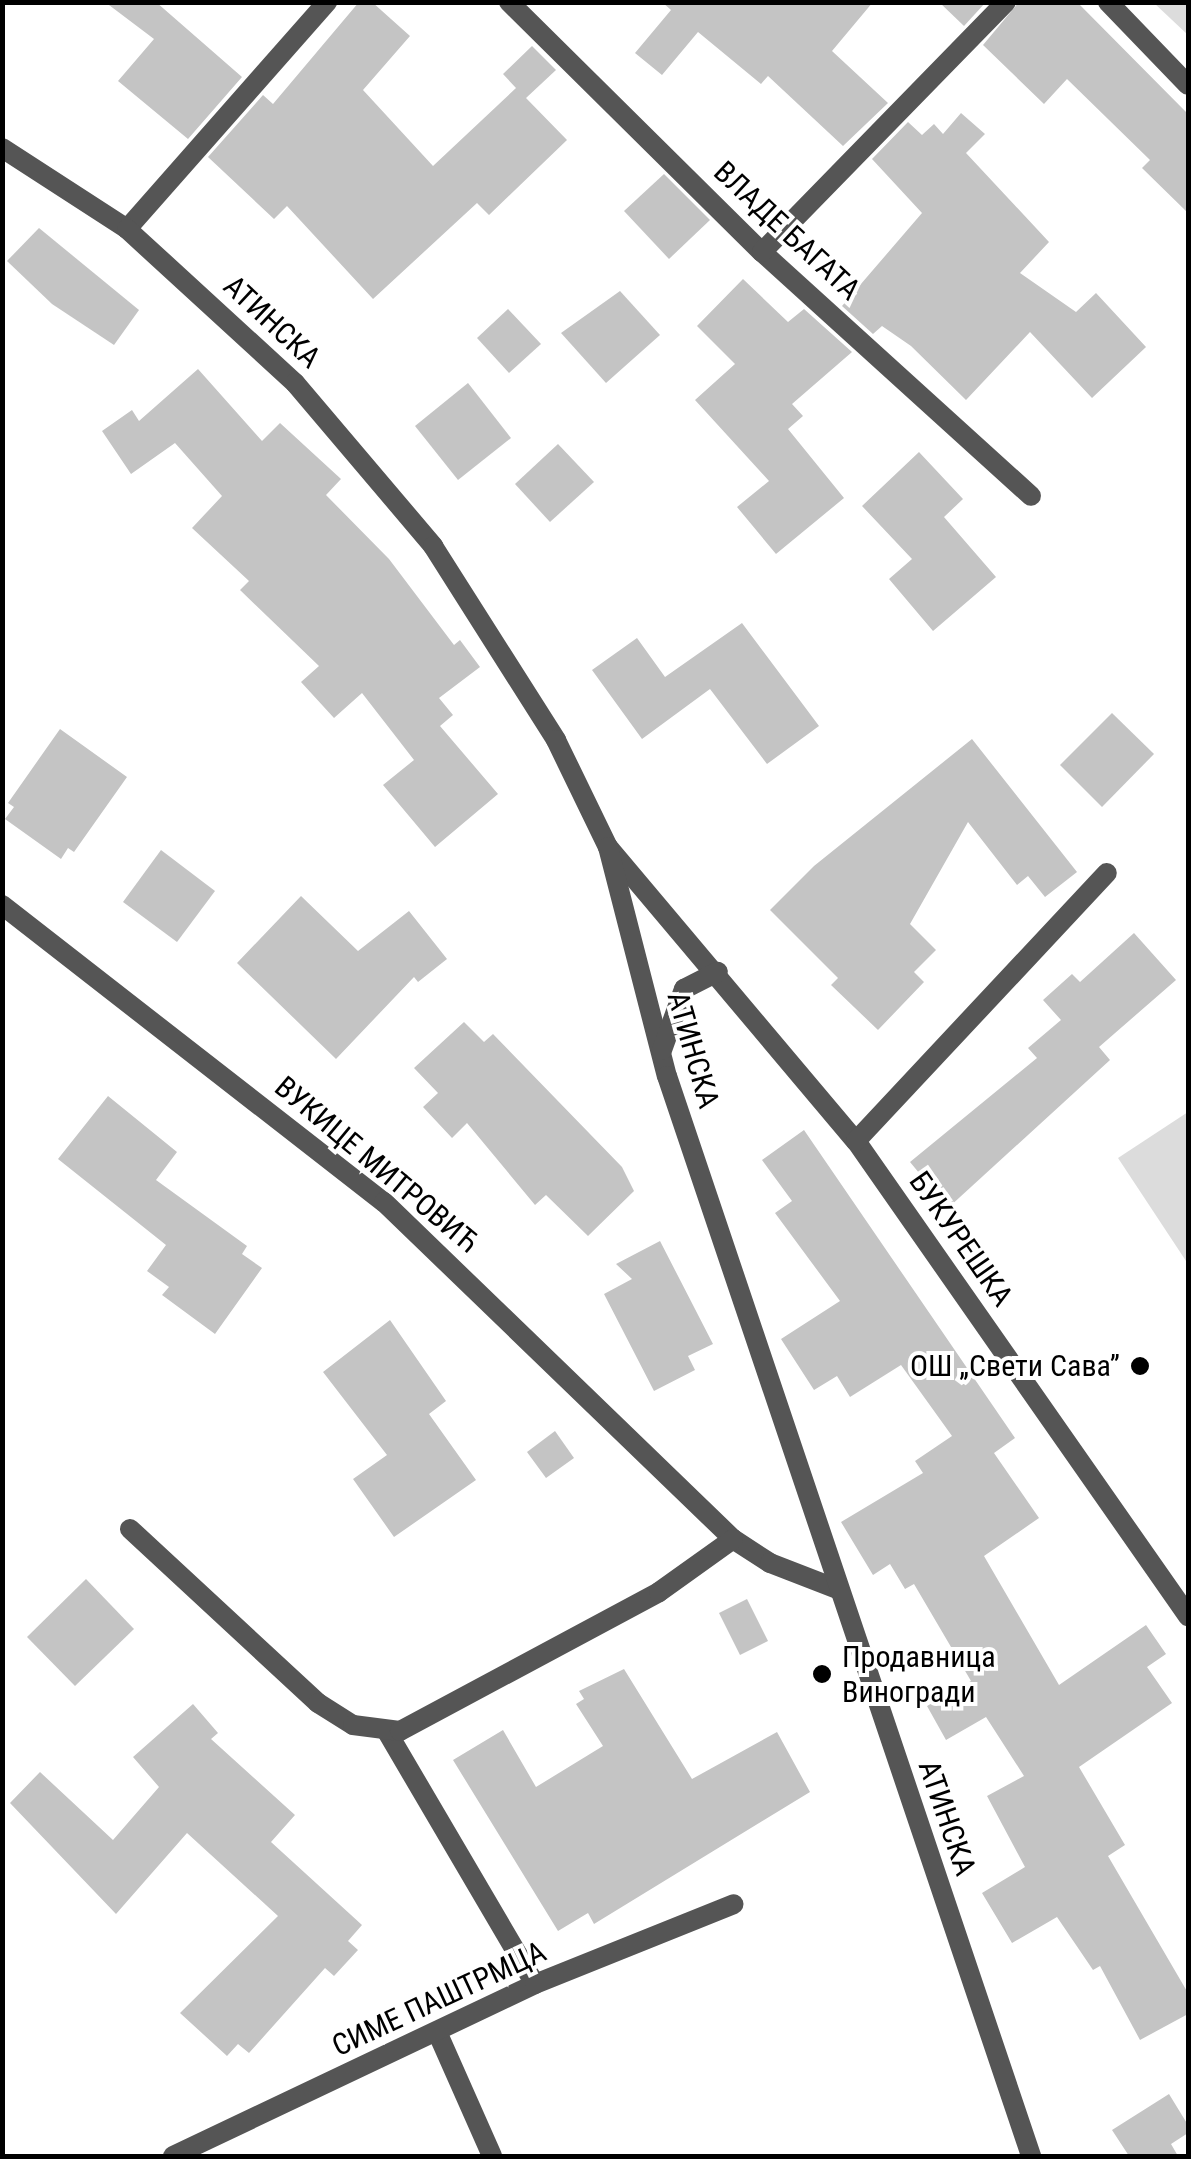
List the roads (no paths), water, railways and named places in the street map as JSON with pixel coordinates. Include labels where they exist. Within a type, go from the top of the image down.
[{"type":"street","points":[[127,229],[328,2]]},
{"type":"street","name":"ВЛАДЕ БАГАТА","points":[[509,2],[762,252],[1031,496]]},
{"type":"street","points":[[762,252],[1006,2]]},
{"type":"street","points":[[1108,2],[1188,85]]},
{"type":"street","name":"АТИНСКА","points":[[2,148],[127,229],[295,383],[433,546],[556,740],[608,848],[660,1054],[1031,2156]]},
{"type":"street","name":"БУКУРЕШКА","points":[[608,848],[718,972],[856,1142],[1188,1616]]},
{"type":"street","points":[[856,1142],[1107,873]]},
{"type":"street","name":"ВУКИЦЕ МИТРОВИЋ","points":[[2,905],[384,1202],[733,1540],[770,1563],[837,1588]]},
{"type":"street","points":[[660,1054],[684,989],[718,972]]},
{"type":"street","points":[[130,1529],[318,1703],[353,1725],[386,1730],[423,1721],[659,1592],[733,1540]]},
{"type":"street","points":[[386,1730],[535,1984]]},
{"type":"street","name":"СИМЕ ПАШТРМЦА","points":[[173,2156],[438,2034],[535,1984],[734,1904]]},
{"type":"street","points":[[438,2034],[492,2156]]},
{"type":"place","name":"ОШ „Свети Сава”","points":[[1140,1366]]},
{"type":"place","name":"Продавница Виногради","points":[[822,1674]]}]
